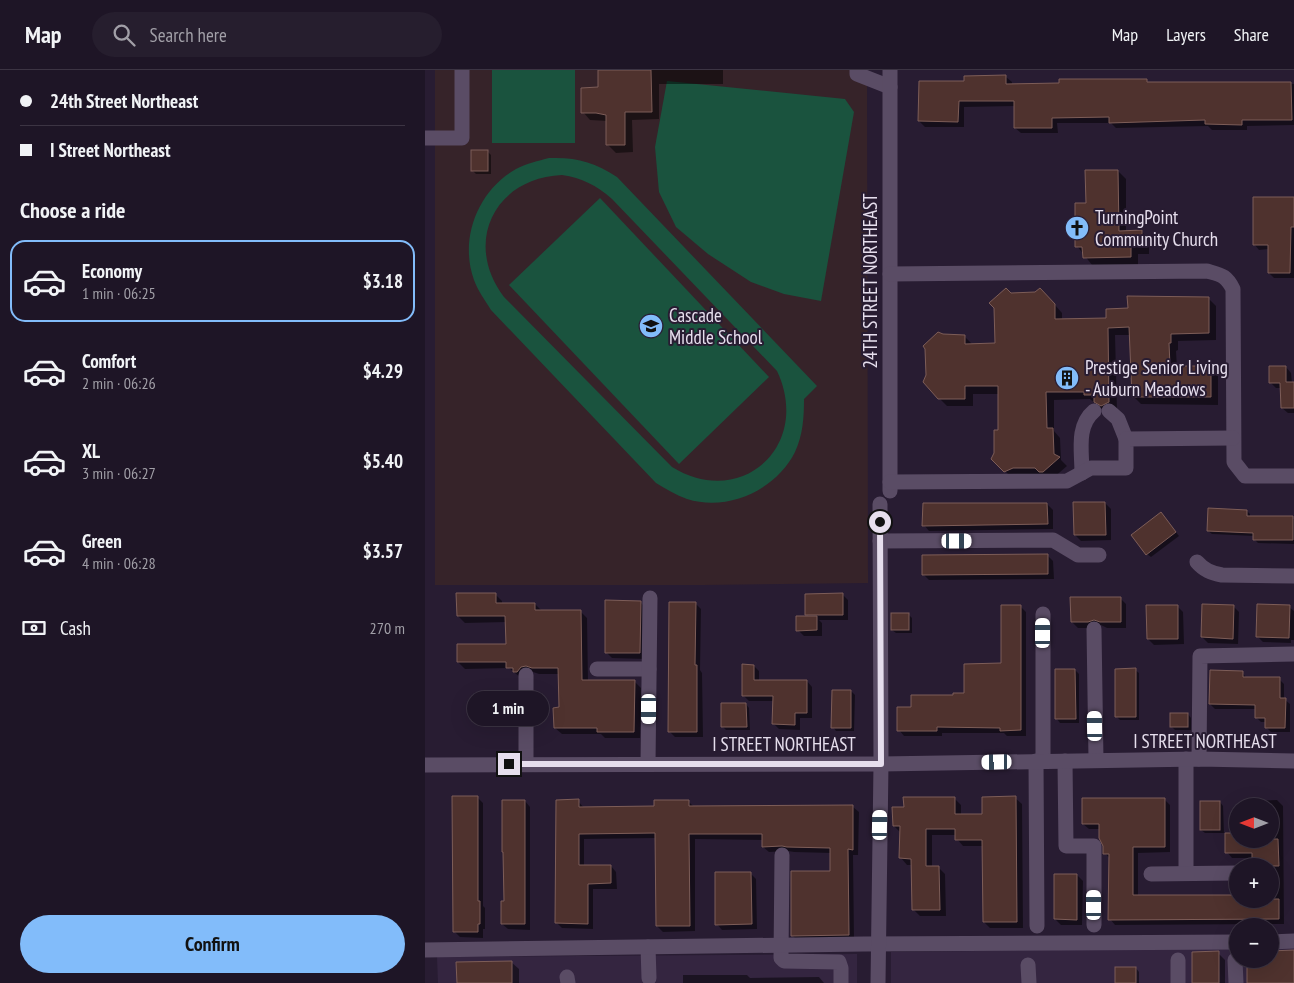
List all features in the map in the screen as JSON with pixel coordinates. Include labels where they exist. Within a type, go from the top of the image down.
[{"type":"street","points":[[425,138],[461,138],[462,70]]},
{"type":"street","name":"24TH STREET NORTHEAST","points":[[889,70],[890,487],[1067,481],[1082,473]]},
{"type":"street","points":[[856,71],[890,87]]},
{"type":"street","points":[[890,274],[1207,271],[1220,275],[1227,279],[1233,289],[1234,462],[1245,476],[1294,476]]},
{"type":"street","points":[[1102,411],[1118,419],[1127,439],[1127,468],[1091,468],[1082,473],[1081,436],[1084,424],[1089,416],[1102,411]]},
{"type":"street","points":[[1127,439],[1233,438]]},
{"type":"street","points":[[878,983],[881,764],[880,504]]},
{"type":"street","points":[[880,541],[1053,540],[1078,555],[1099,555]]},
{"type":"street","points":[[1197,562],[1212,573],[1222,575],[1294,576]]},
{"type":"street","points":[[649,764],[650,598]]},
{"type":"street","points":[[1037,926],[1043,614]]},
{"type":"street","points":[[1094,629],[1096,760]]},
{"type":"street","points":[[1186,874],[1200,656],[1294,654]]},
{"type":"street","points":[[597,668],[649,669]]},
{"type":"street","points":[[526,675],[526,764]]},
{"type":"street","name":"I STREET NORTHEAST","points":[[425,765],[881,764],[1193,759],[1294,762]]},
{"type":"street","points":[[1065,761],[1066,846],[1094,846],[1094,925]]},
{"type":"street","points":[[782,855],[781,958],[784,961],[839,962],[841,983]]},
{"type":"street","points":[[1151,874],[1229,873]]},
{"type":"street","points":[[1279,942],[1294,941]]},
{"type":"street","points":[[425,950],[878,944],[1229,942]]},
{"type":"street","points":[[648,947],[649,978]]},
{"type":"street","points":[[1178,960],[1178,983]]},
{"type":"street","points":[[1028,965],[1029,983]]},
{"type":"street","points":[[1235,968],[1235,983]]},
{"type":"shaded area","name":"Cascade Middle School","points":[[435,70],[867,70],[868,583],[435,585]]},
{"type":"shaded area","points":[[1229,948],[1229,968],[1279,968],[1279,948],[1294,948],[1294,983],[891,983],[891,952]]},
{"type":"shaded area","points":[[857,954],[857,983],[438,983],[437,957]]},
{"type":"green space","points":[[492,70],[575,70],[575,143],[492,143]]},
{"type":"green space","points":[[667,81],[845,99],[854,112],[821,301],[784,294],[751,282],[708,254],[676,227],[659,192],[655,147]]},
{"type":"green space","points":[[549,158],[568,158],[593,164],[617,177],[817,386],[804,399],[803,426],[795,452],[787,465],[763,487],[749,495],[734,500],[703,502],[687,499],[656,483],[491,310],[474,280],[470,264],[469,248],[475,217],[491,189],[503,178],[520,167]],"holes":[[[562,175],[588,183],[612,199],[777,371],[785,398],[785,423],[778,445],[764,463],[745,475],[723,481],[698,478],[672,467],[504,297],[492,276],[486,256],[486,235],[492,217],[503,201],[518,188],[538,179]]]},
{"type":"green space","points":[[600,198],[769,377],[679,464],[509,285]]},
{"type":"building","points":[[598,70],[651,70],[652,112],[625,112],[625,145],[606,145],[606,115],[581,113],[581,88],[598,87]]},
{"type":"building","points":[[1006,75],[1006,84],[1059,83],[1059,79],[1147,79],[1147,82],[1291,82],[1292,120],[1242,120],[1242,125],[1205,124],[1205,120],[1109,123],[1109,117],[1052,118],[1052,128],[1014,128],[1014,101],[959,101],[958,122],[918,121],[919,81],[964,81],[964,76]]},
{"type":"building","points":[[471,150],[488,150],[488,171],[471,171]]},
{"type":"building","points":[[1085,170],[1118,170],[1119,231],[1142,230],[1142,246],[1131,246],[1131,257],[1083,258],[1082,247],[1075,247],[1075,203],[1086,203]]},
{"type":"building","points":[[1253,197],[1294,197],[1294,227],[1291,227],[1290,273],[1268,273],[1268,245],[1253,245]]},
{"type":"building","name":"Prestige Senior Living - Auburn Meadows","points":[[1006,288],[1011,293],[1035,292],[1040,288],[1055,304],[1055,319],[1106,318],[1106,309],[1128,308],[1127,296],[1209,297],[1209,333],[1171,334],[1171,343],[1169,343],[1170,366],[1211,366],[1211,397],[1132,397],[1129,327],[1108,328],[1109,402],[1101,406],[1094,402],[1094,395],[1084,395],[1084,392],[1046,392],[1047,428],[1053,428],[1054,454],[1060,457],[1043,472],[1039,472],[1035,468],[1013,468],[1004,472],[991,459],[994,453],[994,430],[998,430],[998,386],[965,386],[965,399],[938,399],[923,382],[926,375],[925,349],[923,346],[938,332],[965,335],[965,344],[995,343],[994,308],[989,303]]},
{"type":"building","points":[[1269,366],[1286,366],[1286,382],[1294,382],[1294,408],[1281,408],[1280,383],[1269,383]]},
{"type":"building","points":[[1073,502],[1105,502],[1106,535],[1074,535]]},
{"type":"building","points":[[923,503],[1047,503],[1048,524],[922,526]]},
{"type":"building","points":[[1208,508],[1247,510],[1247,516],[1293,516],[1293,540],[1253,540],[1253,533],[1207,531]]},
{"type":"building","points":[[1161,512],[1176,532],[1146,555],[1131,535]]},
{"type":"building","points":[[1048,554],[1048,574],[922,575],[922,555]]},
{"type":"building","points":[[456,593],[496,593],[496,603],[535,603],[535,610],[581,610],[582,680],[635,680],[634,732],[597,732],[597,728],[554,728],[553,708],[559,707],[558,668],[532,668],[526,666],[521,667],[517,672],[513,672],[513,668],[506,668],[506,662],[457,662],[457,644],[506,644],[505,616],[457,616]]},
{"type":"building","points":[[843,593],[843,615],[805,615],[805,594]]},
{"type":"building","points":[[1070,597],[1121,597],[1121,622],[1100,622],[1094,620],[1071,622]]},
{"type":"building","points":[[605,600],[641,601],[640,653],[605,653]]},
{"type":"building","points":[[669,602],[696,602],[697,732],[668,732]]},
{"type":"building","points":[[1202,604],[1234,605],[1233,639],[1201,637]]},
{"type":"building","points":[[1257,604],[1290,605],[1289,638],[1256,637]]},
{"type":"building","points":[[1001,605],[1021,605],[1021,730],[1000,731],[1000,728],[937,727],[937,731],[897,731],[897,707],[911,707],[911,695],[953,695],[953,693],[964,693],[964,664],[1001,663]]},
{"type":"building","points":[[1146,605],[1178,605],[1178,639],[1147,639]]},
{"type":"building","points":[[891,613],[909,613],[909,630],[891,630]]},
{"type":"building","points":[[796,616],[817,616],[817,630],[796,631]]},
{"type":"building","points":[[742,664],[754,665],[754,680],[807,680],[807,713],[795,713],[795,725],[772,724],[773,696],[742,696]]},
{"type":"building","points":[[1136,668],[1136,717],[1115,717],[1115,669]]},
{"type":"building","points":[[1055,669],[1075,669],[1076,719],[1055,719]]},
{"type":"building","points":[[1210,670],[1243,671],[1243,677],[1280,677],[1280,698],[1286,698],[1285,728],[1265,728],[1265,718],[1255,718],[1255,705],[1209,704]]},
{"type":"building","points":[[832,690],[851,690],[851,728],[831,728]]},
{"type":"building","points":[[721,703],[746,703],[747,727],[721,727]]},
{"type":"building","points":[[1170,713],[1188,713],[1188,727],[1170,727]]},
{"type":"building","points":[[452,796],[478,796],[478,901],[480,901],[480,924],[478,924],[478,932],[453,932]]},
{"type":"building","points":[[1016,796],[1017,922],[983,922],[982,840],[955,840],[955,829],[926,829],[926,866],[939,866],[940,910],[912,910],[911,859],[899,858],[900,826],[893,826],[892,807],[904,807],[903,797],[955,797],[955,814],[982,814],[982,797]]},
{"type":"building","points":[[1082,798],[1165,798],[1165,847],[1133,847],[1133,895],[1229,895],[1229,908],[1279,908],[1279,918],[1108,920],[1109,854],[1103,854],[1103,846],[1099,838],[1099,824],[1082,824]]},
{"type":"building","points":[[579,799],[579,807],[654,806],[654,800],[689,800],[689,806],[853,805],[853,850],[848,849],[849,935],[791,936],[791,871],[830,871],[830,848],[762,847],[762,834],[689,834],[690,926],[656,926],[655,833],[579,834],[579,865],[611,865],[611,883],[588,884],[588,924],[555,923],[556,800]]},
{"type":"building","points":[[502,800],[525,800],[525,924],[501,924],[501,901],[504,901]]},
{"type":"building","points":[[1200,801],[1220,801],[1220,830],[1200,830]]},
{"type":"building","points":[[1225,833],[1229,833],[1229,848],[1278,848],[1279,858],[1252,858],[1252,853],[1225,853]]},
{"type":"building","points":[[715,872],[751,872],[752,924],[715,925]]},
{"type":"building","points":[[1054,874],[1077,874],[1077,920],[1054,919]]},
{"type":"building","points":[[1294,950],[1294,983],[1247,983],[1247,968],[1279,968],[1279,951]]},
{"type":"building","points":[[1219,951],[1219,983],[1192,983],[1192,952]]},
{"type":"building","points":[[512,961],[512,983],[457,983],[456,962]]},
{"type":"building","points":[[1115,967],[1136,967],[1136,983],[1115,983]]},
{"type":"place","name":"TurningPoint Community Church","points":[[1077,228]]},
{"type":"place","name":"Cascade Middle School","points":[[651,326]]},
{"type":"place","name":"Prestige Senior Living - Auburn Meadows","points":[[1067,378]]},
{"type":"route","points":[[509,764],[881,764],[880,522]]}]
